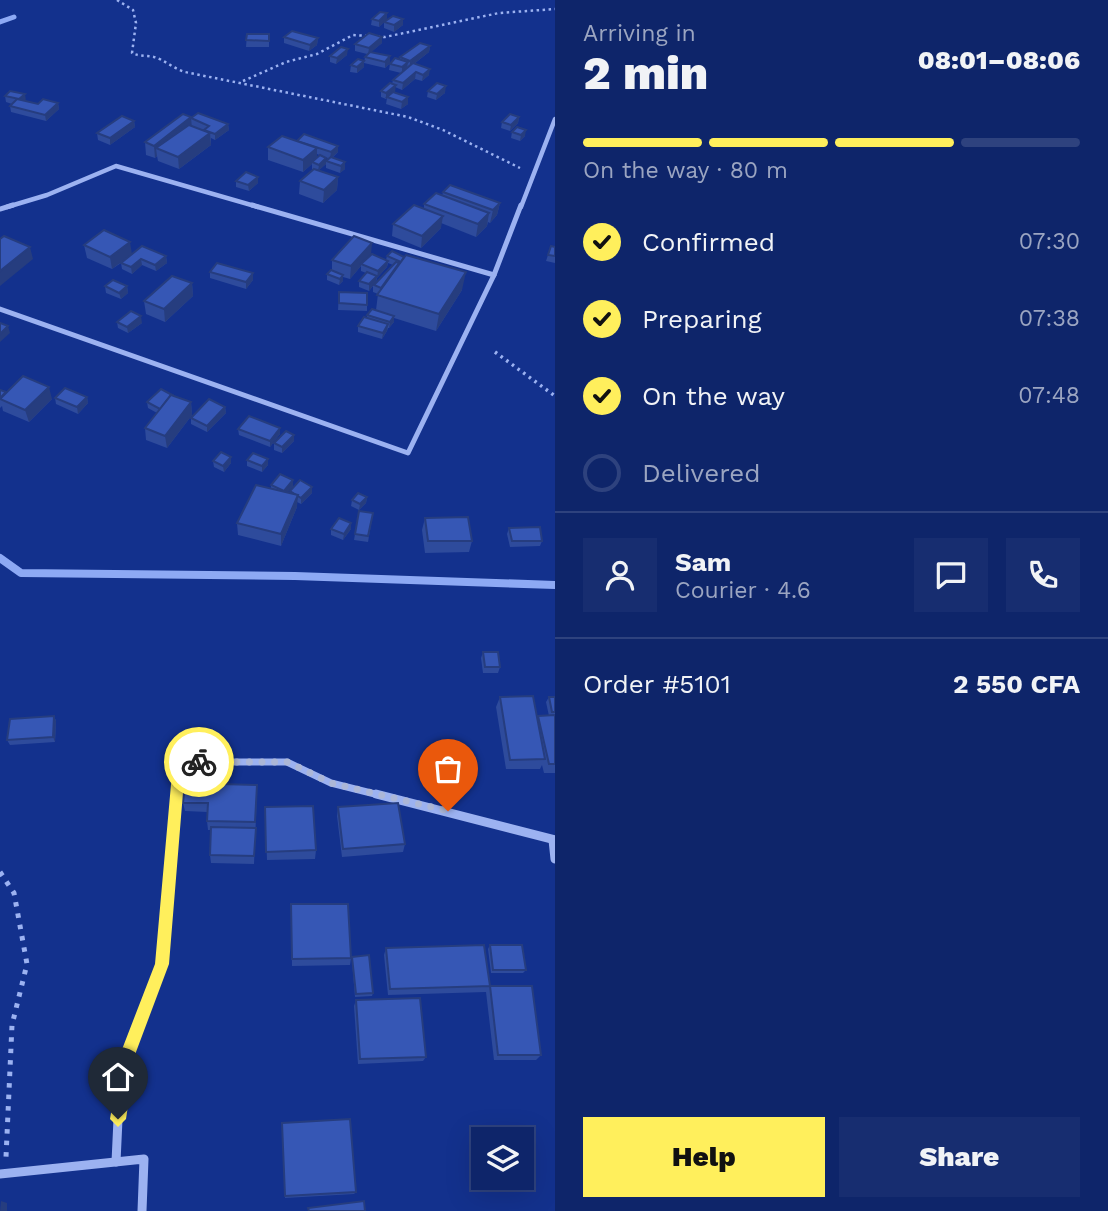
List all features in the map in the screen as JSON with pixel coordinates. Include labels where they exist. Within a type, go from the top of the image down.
[{"type":"street","points":[[0,309],[408,453],[494,275],[555,119]]},
{"type":"street","points":[[0,209],[47,195],[116,166],[494,275]]},
{"type":"street","points":[[116,1162],[119,1098],[128,1052],[162,964],[179,762],[288,762],[331,783],[554,840],[555,859]]},
{"type":"street","points":[[3,1174],[144,1158],[142,1211]]},
{"type":"path","points":[[117,0],[133,10],[136,23],[132,53],[142,58],[154,57],[177,69],[408,117],[443,130],[505,163],[534,173]]},
{"type":"path","points":[[242,81],[286,62],[317,54],[353,36],[386,37],[499,13],[555,9]]},
{"type":"path","points":[[495,352],[555,396]]},
{"type":"path","points":[[0,872],[14,892],[27,964],[12,1025],[3,1174]]},
{"type":"building","points":[[380,12],[387,13],[379,21],[372,19]]},
{"type":"building","points":[[393,16],[403,19],[394,25],[384,22]]},
{"type":"building","points":[[292,31],[318,38],[310,45],[284,37]]},
{"type":"building","points":[[369,33],[382,37],[369,48],[355,44]]},
{"type":"building","points":[[247,34],[269,34],[269,41],[246,40]]},
{"type":"building","points":[[420,43],[430,46],[410,61],[400,57]]},
{"type":"building","points":[[341,47],[348,49],[337,58],[330,56]]},
{"type":"building","points":[[370,52],[390,56],[385,62],[365,57]]},
{"type":"building","points":[[395,58],[408,62],[402,67],[390,64]]},
{"type":"building","points":[[358,59],[364,61],[357,67],[351,65]]},
{"type":"building","points":[[413,63],[430,69],[423,75],[416,72],[403,83],[393,80]]},
{"type":"building","points":[[390,83],[396,85],[386,93],[381,91]]},
{"type":"building","points":[[437,83],[446,86],[437,94],[428,91]]},
{"type":"building","points":[[10,91],[25,94],[19,99],[5,96]]},
{"type":"building","points":[[393,92],[408,97],[402,102],[387,97]]},
{"type":"building","points":[[17,99],[38,104],[43,99],[58,103],[45,115],[10,106]]},
{"type":"building","points":[[198,113],[228,124],[215,134],[204,130],[209,126],[191,118]]},
{"type":"building","points":[[183,114],[191,117],[154,146],[145,142]]},
{"type":"building","points":[[510,114],[519,117],[511,125],[502,122]]},
{"type":"building","points":[[122,116],[134,121],[110,138],[97,133]]},
{"type":"building","points":[[189,125],[210,133],[178,157],[156,148]]},
{"type":"building","points":[[517,127],[526,130],[521,135],[512,132]]},
{"type":"building","points":[[304,134],[338,146],[331,152],[297,141]]},
{"type":"building","points":[[282,136],[317,148],[303,160],[268,147]]},
{"type":"building","points":[[320,155],[326,158],[319,165],[312,162]]},
{"type":"building","points":[[331,157],[345,162],[341,166],[326,161]]},
{"type":"building","points":[[314,169],[338,177],[324,190],[300,181]]},
{"type":"building","points":[[246,172],[258,177],[248,185],[236,181]]},
{"type":"building","points":[[450,185],[500,203],[493,210],[443,192]]},
{"type":"building","points":[[436,193],[489,213],[478,224],[424,204]]},
{"type":"building","points":[[414,205],[443,216],[422,236],[393,224]]},
{"type":"building","points":[[104,230],[130,242],[110,257],[84,245]]},
{"type":"building","points":[[4,236],[30,247],[0,271],[0,239]]},
{"type":"building","points":[[354,236],[372,243],[351,266],[332,260]]},
{"type":"building","points":[[142,246],[166,256],[155,265],[141,259],[131,267],[121,263]]},
{"type":"building","points":[[551,246],[555,247],[555,256],[548,255]]},
{"type":"building","points":[[392,251],[404,257],[401,262],[387,256]]},
{"type":"building","points":[[372,254],[388,261],[378,271],[361,264]]},
{"type":"building","points":[[406,255],[466,272],[439,314],[377,295]]},
{"type":"building","points":[[396,262],[399,263],[381,288],[374,285]]},
{"type":"building","points":[[217,263],[253,273],[246,282],[210,272]]},
{"type":"building","points":[[331,270],[343,275],[340,279],[327,274]]},
{"type":"building","points":[[367,272],[377,276],[369,284],[359,281]]},
{"type":"building","points":[[172,276],[192,283],[164,309],[144,301]]},
{"type":"building","points":[[113,280],[127,286],[119,293],[105,286]]},
{"type":"building","points":[[339,292],[367,293],[367,305],[339,303]]},
{"type":"building","points":[[372,309],[394,316],[390,322],[367,315]]},
{"type":"building","points":[[131,311],[141,316],[127,327],[117,322]]},
{"type":"building","points":[[364,317],[388,324],[383,333],[358,326]]},
{"type":"building","points":[[0,323],[8,326],[0,334]]},
{"type":"building","points":[[23,376],[49,387],[25,410],[0,399]]},
{"type":"building","points":[[65,388],[87,397],[77,407],[55,398]]},
{"type":"building","points":[[161,389],[174,396],[171,395],[160,409],[147,402]]},
{"type":"building","points":[[171,395],[191,402],[165,436],[145,428]]},
{"type":"building","points":[[209,399],[225,407],[207,426],[191,418]]},
{"type":"building","points":[[249,416],[280,428],[270,441],[238,429]]},
{"type":"building","points":[[286,431],[294,435],[282,447],[274,443]]},
{"type":"building","points":[[221,452],[231,457],[223,466],[213,461]]},
{"type":"building","points":[[253,453],[268,459],[262,466],[247,460]]},
{"type":"building","points":[[280,474],[293,480],[284,491],[271,485]]},
{"type":"building","points":[[300,480],[312,487],[301,498],[290,491]]},
{"type":"building","points":[[256,485],[298,495],[281,534],[237,523]]},
{"type":"building","points":[[358,493],[367,497],[360,504],[352,500]]},
{"type":"building","points":[[359,511],[373,513],[368,536],[355,534]]},
{"type":"building","points":[[468,517],[472,541],[428,541],[425,518]]},
{"type":"building","points":[[339,518],[351,523],[344,534],[331,529]]},
{"type":"building","points":[[540,527],[542,541],[512,541],[509,528]]},
{"type":"building","points":[[483,652],[498,652],[500,667],[485,667]]},
{"type":"building","points":[[533,696],[545,759],[510,760],[500,697]]},
{"type":"building","points":[[549,697],[555,697],[555,712],[552,712]]},
{"type":"building","points":[[555,715],[555,764],[549,764],[538,716]]},
{"type":"building","points":[[54,716],[53,737],[7,740],[10,719]]},
{"type":"building","points":[[435,744],[458,751],[450,776],[428,768]]},
{"type":"building","points":[[185,783],[257,785],[255,822],[207,821],[208,803],[183,803]]},
{"type":"building","points":[[398,803],[405,844],[343,849],[338,807]]},
{"type":"building","points":[[313,806],[316,850],[266,852],[265,807]]},
{"type":"building","points":[[211,827],[256,828],[254,856],[210,855]]},
{"type":"building","points":[[291,904],[348,904],[351,958],[292,959]]},
{"type":"building","points":[[484,945],[490,986],[390,989],[386,948]]},
{"type":"building","points":[[490,945],[522,945],[526,970],[493,970]]},
{"type":"building","points":[[369,955],[373,993],[356,994],[352,957]]},
{"type":"building","points":[[490,986],[532,986],[541,1055],[498,1055]]},
{"type":"building","points":[[420,998],[426,1057],[360,1059],[356,1000]]},
{"type":"building","points":[[350,1119],[356,1192],[285,1196],[282,1123]]},
{"type":"building","points":[[364,1201],[365,1211],[309,1211],[308,1208]]},
{"type":"waterway","points":[[0,22],[14,17]]},
{"type":"waterway","points":[[0,558],[21,573],[295,576],[555,585]]},
{"type":"way so far","points":[[199,762],[288,762],[331,783],[448,811]]},
{"type":"route","points":[[118,1119],[119,1098],[128,1052],[162,964],[179,762],[199,762]]}]
